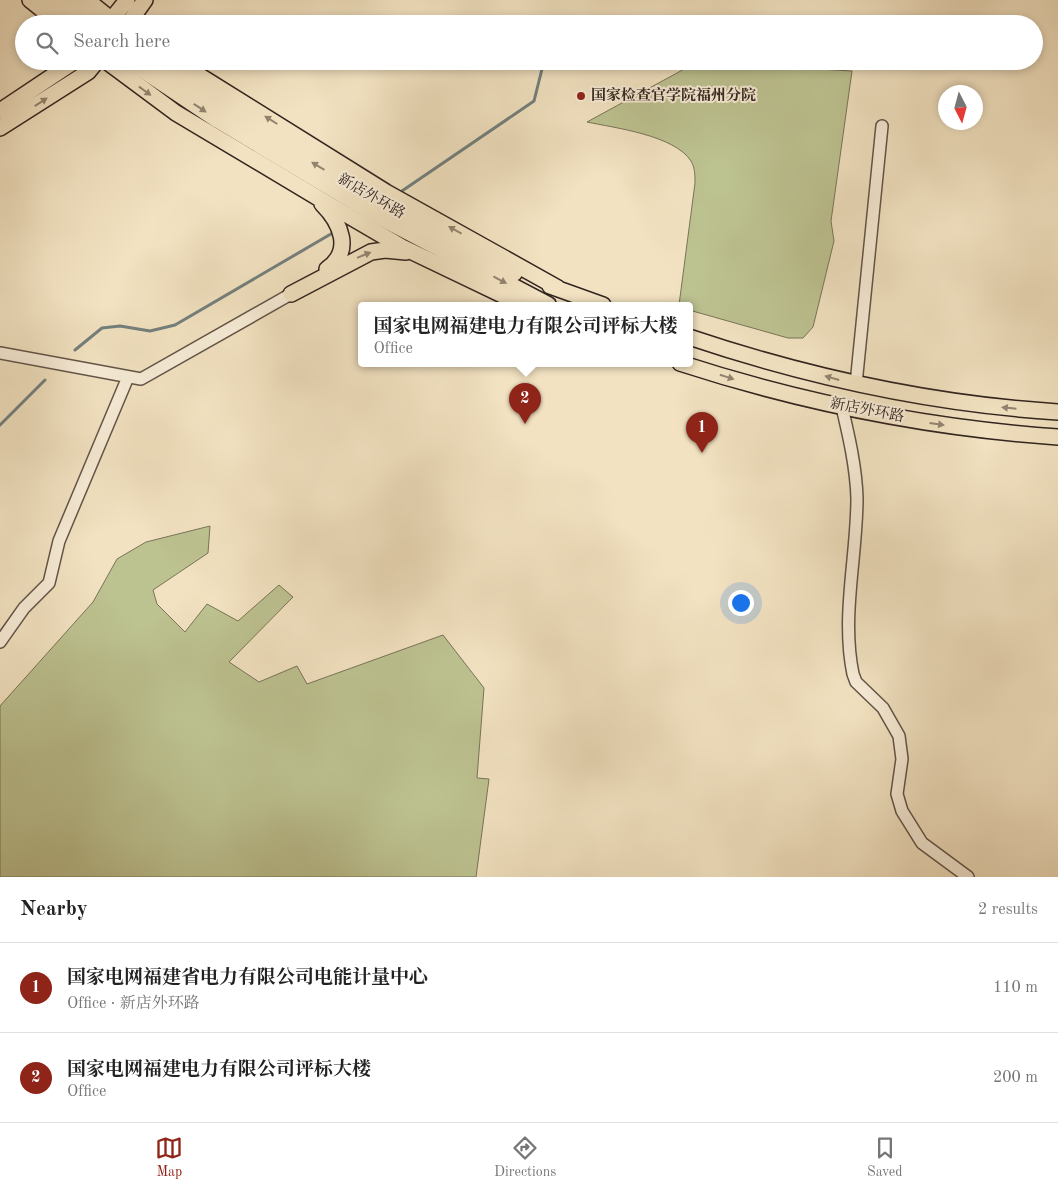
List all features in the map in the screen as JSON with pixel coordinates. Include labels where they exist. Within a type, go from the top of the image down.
[{"type":"highway","points":[[48,0],[68,15]]},
{"type":"highway","points":[[68,0],[95,15]]},
{"type":"highway","name":"新店外环路","points":[[143,70],[218,120],[380,217],[542,302]]},
{"type":"highway","name":"新店外环路","points":[[166,70],[225,110],[375,200],[514,273]]},
{"type":"main road","points":[[30,0],[49,15]]},
{"type":"main road","points":[[88,0],[102,15]]},
{"type":"main road","points":[[115,15],[126,0]]},
{"type":"main road","points":[[134,15],[145,0]]},
{"type":"main road","points":[[0,111],[62,70]]},
{"type":"main road","points":[[0,128],[90,70]]},
{"type":"main road","points":[[118,70],[176,113],[312,194],[342,225],[365,225],[416,254],[517,302]]},
{"type":"main road","points":[[190,70],[386,192],[558,288]]},
{"type":"main road","points":[[291,294],[334,264],[341,254],[342,225]]},
{"type":"main road","points":[[291,294],[371,252],[385,250],[416,254]]},
{"type":"main road","name":"新店外环路","points":[[514,273],[595,302]]},
{"type":"main road","name":"新店外环路","points":[[693,338],[856,384],[979,405],[1058,412]]},
{"type":"main road","name":"新店外环路","points":[[693,367],[780,392],[842,407],[968,428],[1058,437]]},
{"type":"street","points":[[856,384],[882,126]]},
{"type":"street","points":[[0,353],[141,379],[291,294]]},
{"type":"street","points":[[0,642],[24,608],[48,583],[59,541],[128,377]]},
{"type":"street","points":[[842,407],[850,440],[856,488],[848,624],[849,650],[853,674],[856,682],[884,708],[899,736],[902,759],[897,794],[902,811],[922,843],[968,877]]},
{"type":"green space","points":[[682,70],[852,71],[831,221],[834,241],[813,327],[803,338],[788,338],[693,311],[693,302],[679,302],[695,183],[695,174],[691,161],[683,152],[658,139],[628,130],[587,122]]},
{"type":"green space","points":[[210,526],[208,553],[153,590],[157,604],[185,632],[207,604],[238,621],[279,585],[293,597],[229,662],[259,682],[297,666],[307,684],[443,635],[484,688],[477,778],[489,779],[476,877],[0,877],[0,706],[93,602],[117,559],[146,542]]},
{"type":"waterway","points":[[399,193],[534,101],[542,70]]},
{"type":"waterway","points":[[75,350],[102,328],[120,326],[150,331],[175,325],[336,231]]},
{"type":"waterway","points":[[0,425],[45,380]]},
{"type":"place","name":"国家检查官学院福州分院","points":[[581,96]]},
{"type":"place","name":"国家电网福建电力有限公司评标大楼","points":[[525,424]]},
{"type":"place","name":"国家电网福建省电力有限公司电能计量中心","points":[[702,453]]}]
